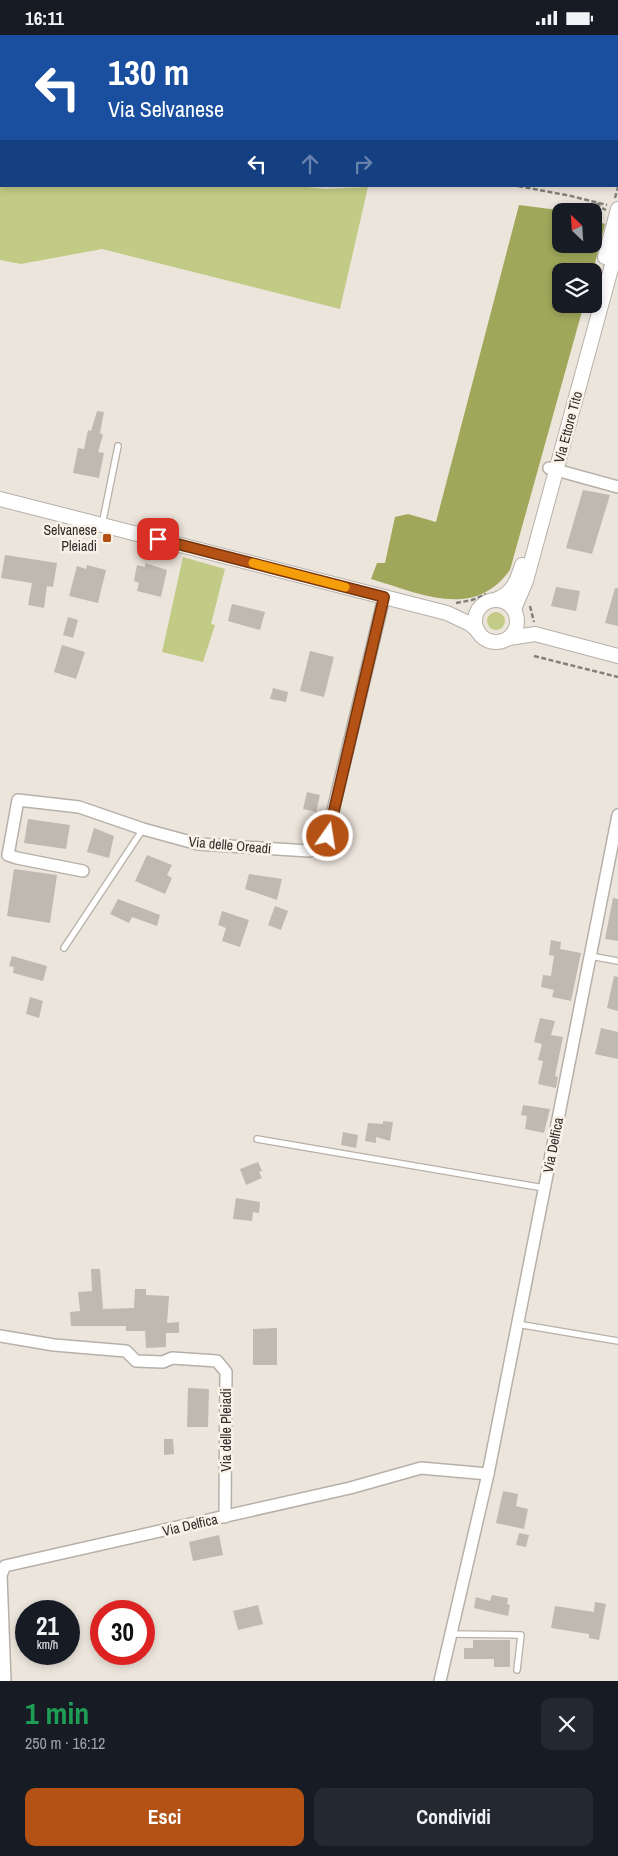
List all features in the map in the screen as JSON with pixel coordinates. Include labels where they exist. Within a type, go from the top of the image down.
[{"type":"street","points":[[602,266],[616,208]]},
{"type":"street","name":"Via Ettore Tito","points":[[493,596],[509,593],[519,575],[553,469],[618,243]]},
{"type":"street","name":"Via Ettore Tito","points":[[516,616],[590,313]]},
{"type":"street","points":[[553,469],[618,487]]},
{"type":"street","points":[[0,499],[384,597],[471,611],[491,600],[493,596],[510,604],[516,616],[516,628],[509,638]]},
{"type":"street","name":"Via delle Oreadi","points":[[83,871],[8,855],[18,800],[79,807],[143,829],[198,844],[309,851],[319,849],[325,844],[384,597]]},
{"type":"street","points":[[478,631],[475,615],[480,606]]},
{"type":"street","points":[[450,608],[492,642],[537,630]]},
{"type":"street","points":[[516,616],[537,630],[618,656]]},
{"type":"street","name":"Via Delfica","points":[[440,1681],[488,1474],[618,815]]},
{"type":"street","name":"Via delle Pleiadi","points":[[0,1337],[54,1345],[126,1351],[136,1361],[163,1362],[172,1358],[217,1361],[226,1372],[225,1517]]},
{"type":"street","name":"Via Delfica","points":[[5,1681],[1,1575],[5,1566],[350,1488],[421,1468],[488,1474]]},
{"type":"lane","points":[[102,525],[118,446]]},
{"type":"lane","points":[[64,948],[143,829]]},
{"type":"lane","points":[[590,956],[618,961]]},
{"type":"lane","points":[[257,1139],[544,1188]]},
{"type":"lane","points":[[517,1324],[618,1341]]},
{"type":"lane","points":[[451,1634],[521,1635],[517,1669]]},
{"type":"path","points":[[523,187],[571,196],[616,208]]},
{"type":"path","points":[[450,608],[493,596]]},
{"type":"path","points":[[530,605],[537,630]]},
{"type":"path","points":[[534,656],[618,677]]},
{"type":"green space","points":[[0,187],[307,187],[325,189],[368,187],[340,309],[102,249],[21,264],[0,260]]},
{"type":"green space","points":[[519,205],[552,209],[552,253],[598,253],[595,263],[552,263],[552,313],[581,313],[510,570],[495,586],[480,595],[463,599],[427,596],[371,579],[377,563],[385,563],[395,517],[408,514],[436,522]]},
{"type":"green space","points":[[602,223],[605,224],[602,236]]},
{"type":"green space","points":[[183,557],[225,569],[211,624],[215,625],[203,662],[162,652]]},
{"type":"green space","points":[[496,612],[502,615],[505,621],[502,627],[496,630],[490,627],[487,621],[490,615]]},
{"type":"building","points":[[97,411],[104,412],[100,433],[103,435],[98,452],[104,453],[99,478],[73,473],[78,448],[84,449],[88,430],[91,431]]},
{"type":"building","points":[[583,490],[610,495],[592,554],[566,548]]},
{"type":"building","points":[[5,555],[57,563],[53,587],[47,586],[44,608],[28,605],[32,583],[1,578]]},
{"type":"building","points":[[145,563],[167,570],[161,597],[137,591],[139,583],[134,581],[137,565],[145,567]]},
{"type":"building","points":[[87,565],[106,570],[98,603],[69,596],[77,566],[86,569]]},
{"type":"building","points":[[556,587],[580,591],[576,611],[551,606]]},
{"type":"building","points":[[615,588],[618,588],[618,626],[605,623]]},
{"type":"building","points":[[232,604],[265,612],[260,630],[228,621]]},
{"type":"building","points":[[68,617],[78,620],[73,638],[63,635]]},
{"type":"building","points":[[62,645],[85,652],[76,679],[54,672]]},
{"type":"building","points":[[310,651],[334,657],[324,697],[300,691]]},
{"type":"building","points":[[273,688],[288,692],[286,702],[270,699]]},
{"type":"building","points":[[307,792],[320,795],[316,812],[303,809]]},
{"type":"building","points":[[28,819],[70,825],[66,849],[24,843]]},
{"type":"building","points":[[94,828],[114,836],[109,858],[87,852]]},
{"type":"building","points":[[147,855],[172,865],[167,875],[172,878],[165,894],[135,881]]},
{"type":"building","points":[[14,869],[57,875],[50,923],[7,916]]},
{"type":"building","points":[[249,874],[282,879],[277,900],[245,889]]},
{"type":"building","points":[[613,898],[618,899],[618,941],[605,939]]},
{"type":"building","points":[[118,899],[160,915],[157,926],[132,917],[129,923],[110,914]]},
{"type":"building","points":[[275,906],[288,911],[281,930],[268,925]]},
{"type":"building","points":[[222,911],[249,920],[240,947],[222,941],[226,928],[218,925]]},
{"type":"building","points":[[551,940],[561,942],[560,949],[581,953],[571,1001],[552,997],[554,990],[541,987],[543,975],[551,976],[554,956],[549,955]]},
{"type":"building","points":[[12,956],[47,966],[43,981],[13,973],[14,967],[9,966]]},
{"type":"building","points":[[614,976],[618,977],[618,1011],[607,1008]]},
{"type":"building","points":[[30,997],[43,1001],[39,1018],[26,1014]]},
{"type":"building","points":[[540,1018],[555,1021],[551,1035],[563,1037],[555,1076],[558,1077],[556,1088],[538,1084],[543,1061],[538,1060],[542,1044],[534,1042]]},
{"type":"building","points":[[601,1028],[618,1032],[618,1059],[595,1054]]},
{"type":"building","points":[[523,1105],[550,1109],[544,1133],[525,1129],[527,1116],[521,1115]]},
{"type":"building","points":[[383,1121],[393,1122],[390,1141],[376,1137],[376,1143],[365,1141],[368,1123],[383,1124]]},
{"type":"building","points":[[343,1132],[358,1135],[356,1148],[341,1145]]},
{"type":"building","points":[[258,1162],[262,1171],[259,1172],[262,1178],[246,1185],[240,1169]]},
{"type":"building","points":[[236,1198],[260,1202],[259,1213],[253,1212],[252,1221],[233,1219]]},
{"type":"building","points":[[91,1269],[100,1269],[103,1309],[134,1308],[135,1289],[146,1289],[146,1295],[169,1296],[167,1323],[179,1322],[179,1333],[166,1333],[166,1347],[146,1348],[145,1331],[126,1331],[126,1326],[71,1326],[70,1312],[80,1311],[78,1292],[92,1291]]},
{"type":"building","points":[[277,1328],[277,1365],[253,1365],[253,1329]]},
{"type":"building","points":[[188,1388],[209,1389],[208,1427],[187,1427]]},
{"type":"building","points":[[164,1439],[173,1439],[174,1454],[164,1455]]},
{"type":"building","points":[[503,1491],[518,1494],[516,1506],[528,1509],[524,1529],[496,1523]]},
{"type":"building","points":[[519,1533],[529,1535],[526,1547],[516,1545]]},
{"type":"building","points":[[219,1535],[223,1555],[193,1561],[189,1542]]},
{"type":"building","points":[[492,1595],[508,1598],[507,1604],[510,1605],[508,1616],[474,1608],[476,1597],[490,1601]]},
{"type":"building","points":[[595,1602],[606,1604],[599,1640],[589,1638],[589,1634],[551,1628],[555,1606],[594,1612]]},
{"type":"building","points":[[258,1605],[263,1624],[238,1630],[233,1611]]},
{"type":"building","points":[[473,1640],[510,1640],[510,1667],[494,1667],[494,1659],[464,1659],[464,1648],[473,1648]]},
{"type":"slow traffic","points":[[253,563],[345,587]]},
{"type":"place","name":"Selvanese Pleiadi","points":[[107,538]]},
{"type":"route","points":[[158,539],[384,597],[328,836]]}]
